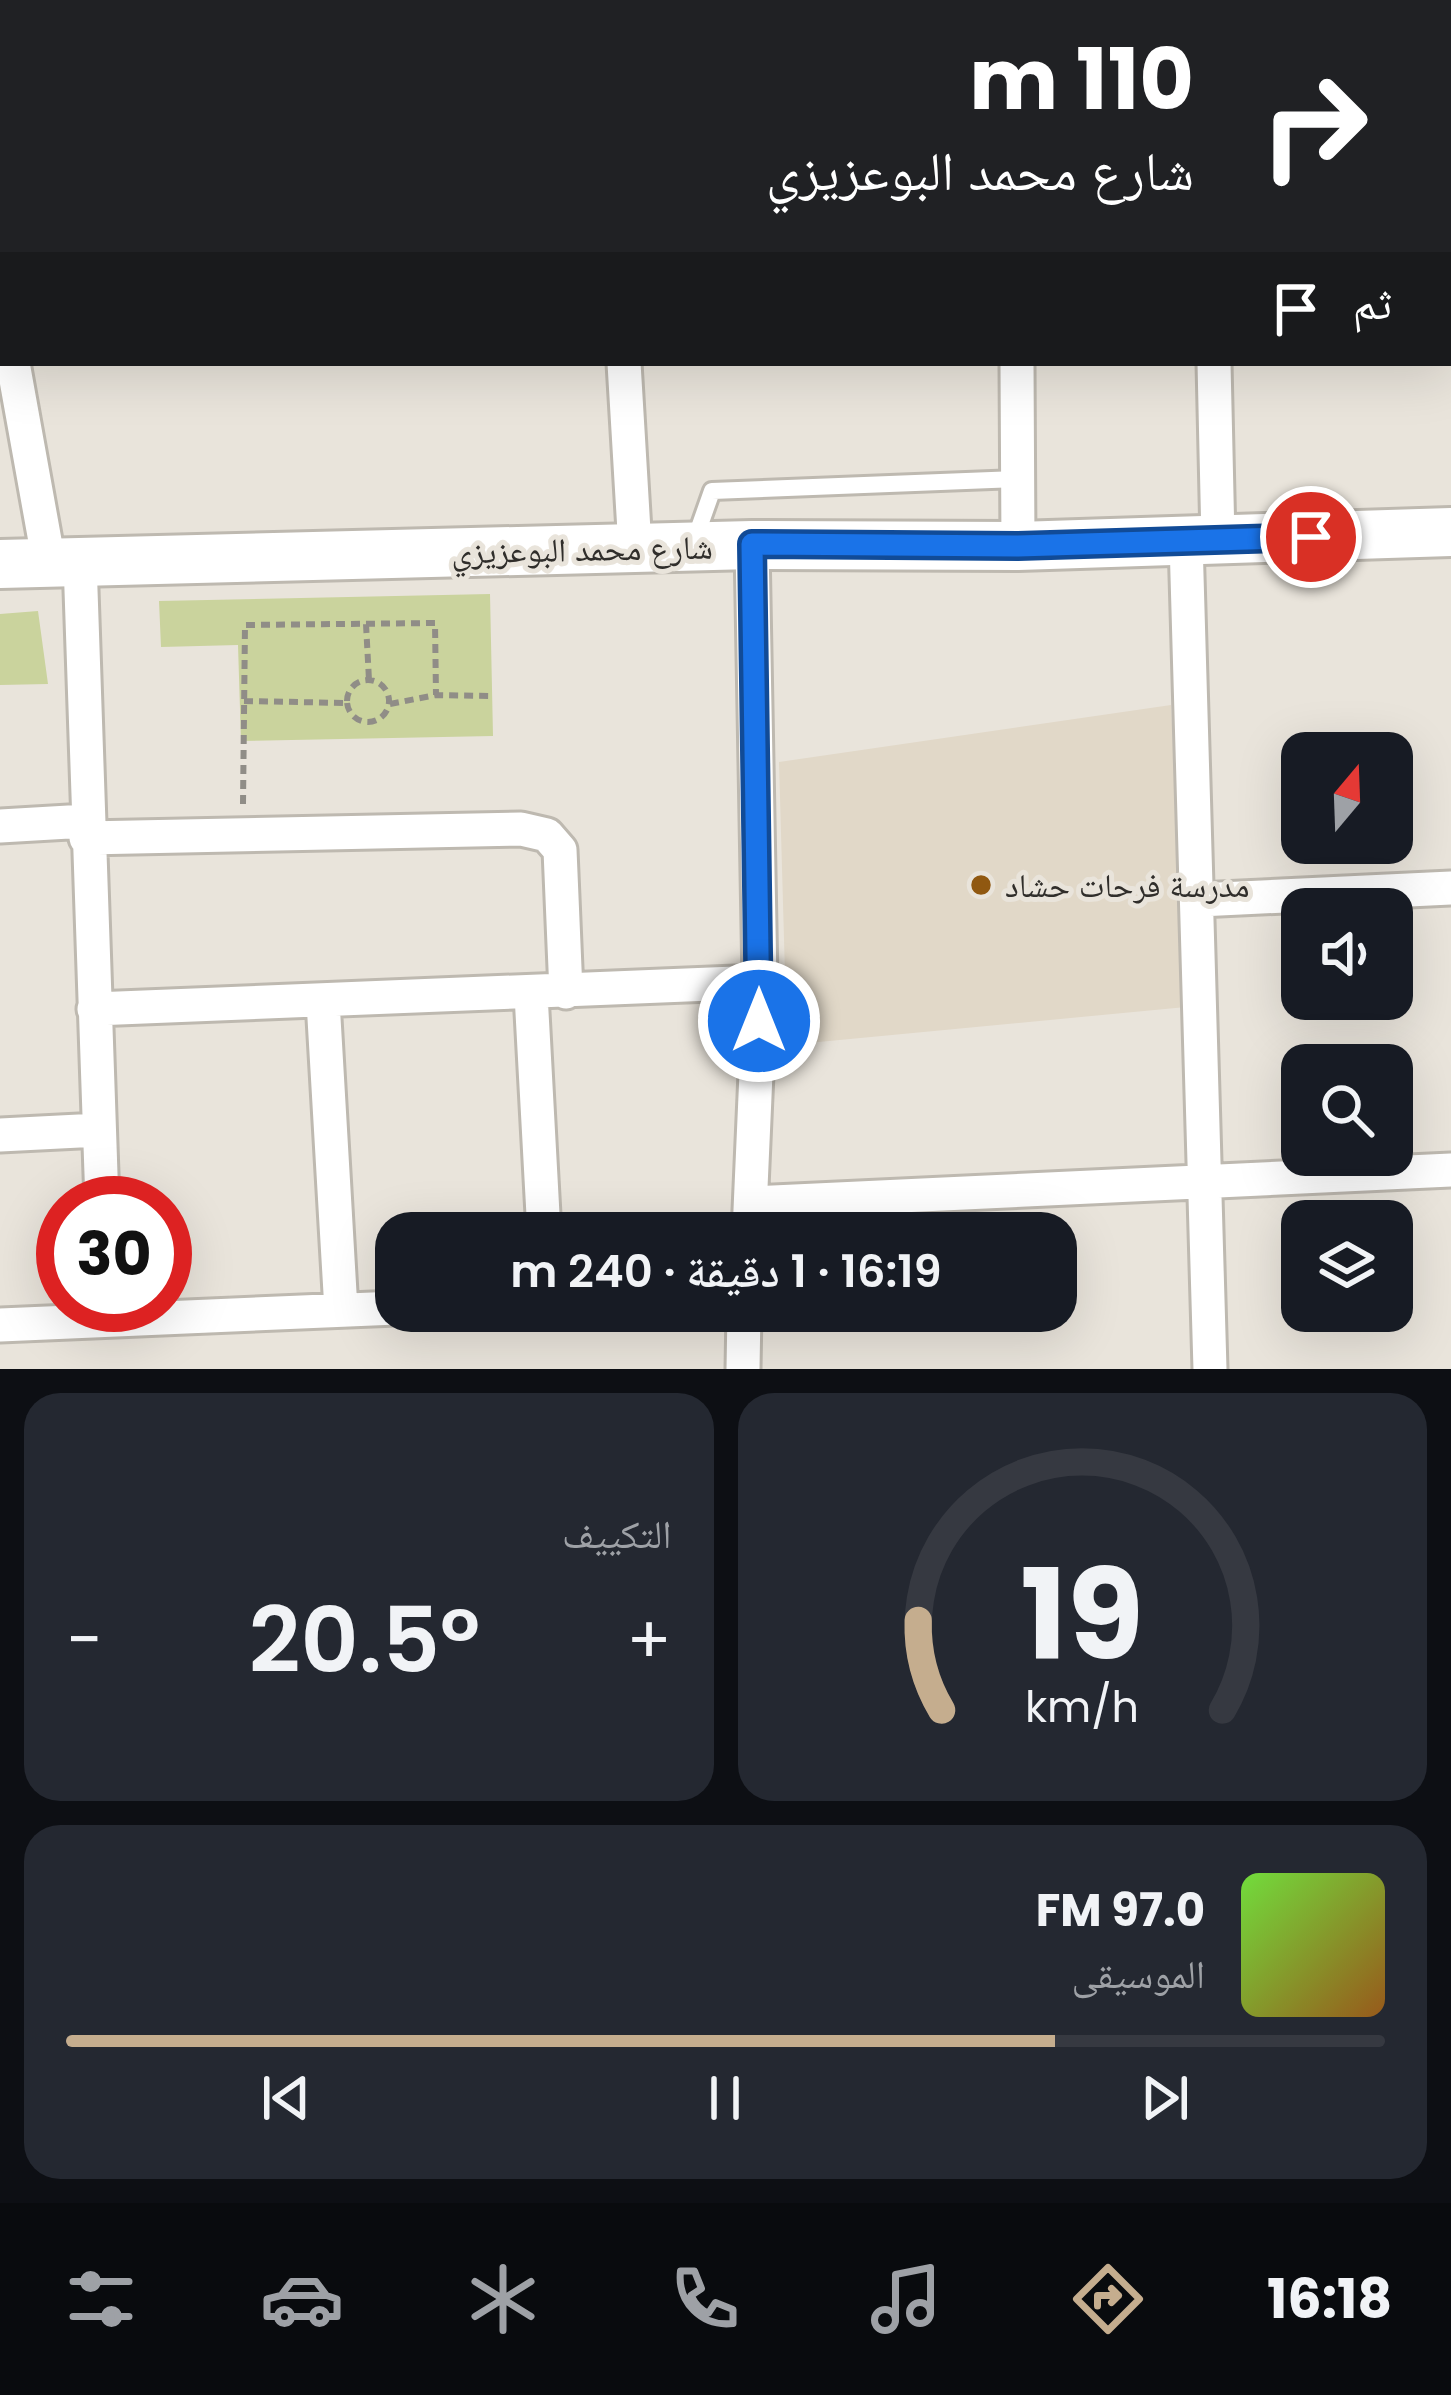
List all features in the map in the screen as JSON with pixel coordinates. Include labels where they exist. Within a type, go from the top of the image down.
[{"type":"main road","name":"شارع محمد البوعزيزي","points":[[0,565],[752,544],[1018,546],[1451,532]]},
{"type":"street","points":[[14,366],[64,562],[86,829],[101,1176]]},
{"type":"street","points":[[623,366],[635,548]]},
{"type":"street","points":[[1017,366],[1018,546]]},
{"type":"street","points":[[1210,1369],[1198,900],[1202,541],[1214,366]]},
{"type":"street","points":[[750,1212],[760,982],[752,544]]},
{"type":"street","points":[[0,826],[243,837],[521,829],[547,835],[560,850],[566,992]]},
{"type":"street","points":[[1198,900],[1451,888]]},
{"type":"street","points":[[94,1009],[760,982]]},
{"type":"street","points":[[531,994],[543,1212]]},
{"type":"street","points":[[323,1001],[341,1310]]},
{"type":"street","points":[[0,1135],[99,1130]]},
{"type":"street","points":[[820,1212],[1206,1179],[1451,1170]]},
{"type":"street","points":[[192,1312],[375,1309]]},
{"type":"street","points":[[0,1325],[36,1321]]},
{"type":"street","points":[[743,1369],[744,1332]]},
{"type":"lane","points":[[692,547],[712,491],[1018,479]]},
{"type":"path","points":[[243,837],[245,625],[434,623],[436,695]]},
{"type":"path","points":[[366,624],[369,680]]},
{"type":"path","points":[[390,704],[386,688],[369,680],[354,685],[347,703],[353,716],[365,722],[381,718],[390,704],[436,695],[490,696]]},
{"type":"path","points":[[244,701],[347,703]]},
{"type":"shaded area","name":"مدرسة فرحات حشاد","points":[[1171,705],[1186,1007],[787,1045],[779,762]]},
{"type":"green space","points":[[490,594],[493,736],[241,741],[238,645],[161,647],[159,601]]},
{"type":"green space","points":[[38,611],[48,684],[0,685],[0,614]]},
{"type":"place","name":"مدرسة فرحات حشاد","points":[[981,885]]},
{"type":"route","points":[[759,1021],[752,544],[1018,546],[1311,537]]}]
